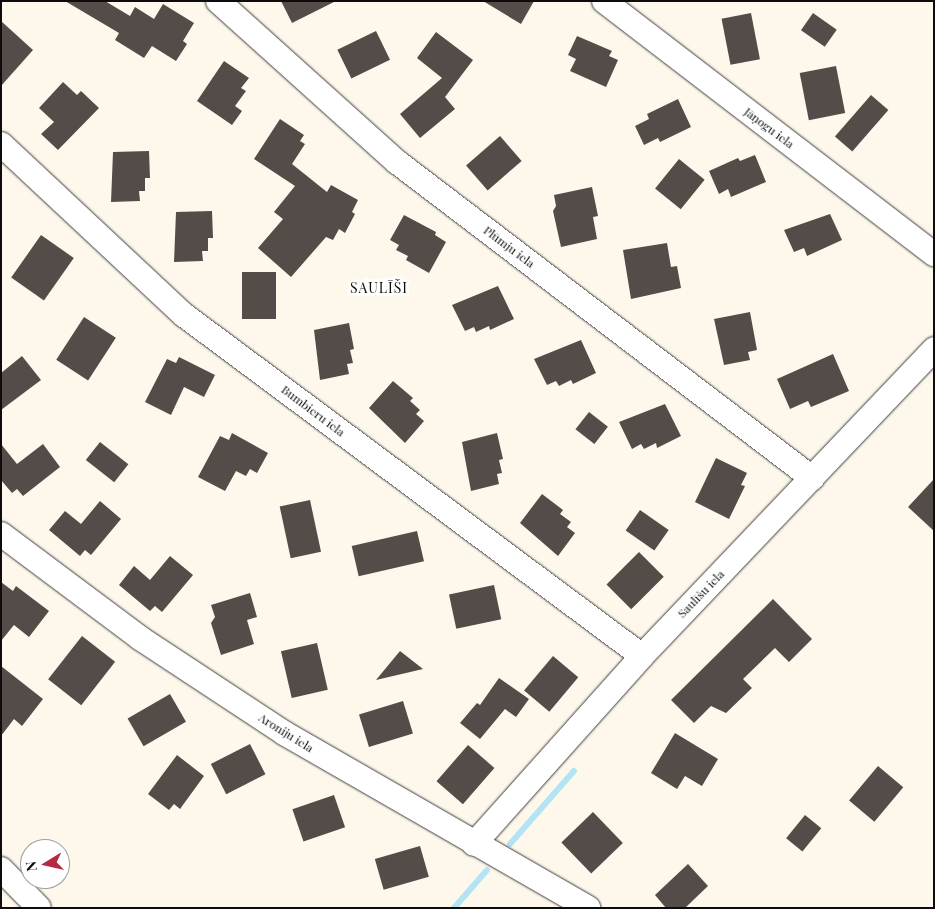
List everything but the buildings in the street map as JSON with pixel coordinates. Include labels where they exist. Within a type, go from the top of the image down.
[{"type":"street","name":"Plūmju iela","points":[[218,1],[397,162],[812,478]]},
{"type":"street","name":"Jāņogu iela","points":[[604,1],[934,254]]},
{"type":"street","name":"Bumbieru iela","points":[[1,144],[184,315],[642,656]]},
{"type":"street","name":"Saulīšu iela","points":[[474,844],[642,656],[934,349]]},
{"type":"street","name":"Aroniju iela","points":[[1,534],[140,638],[284,733],[588,908]]},
{"type":"street","points":[[1,869],[39,908]]},
{"type":"waterway","points":[[510,844],[574,771]]},
{"type":"waterway","points":[[454,908],[487,870]]},
{"type":"district","name":"SAULĪŠI","points":[[379,288]]}]
